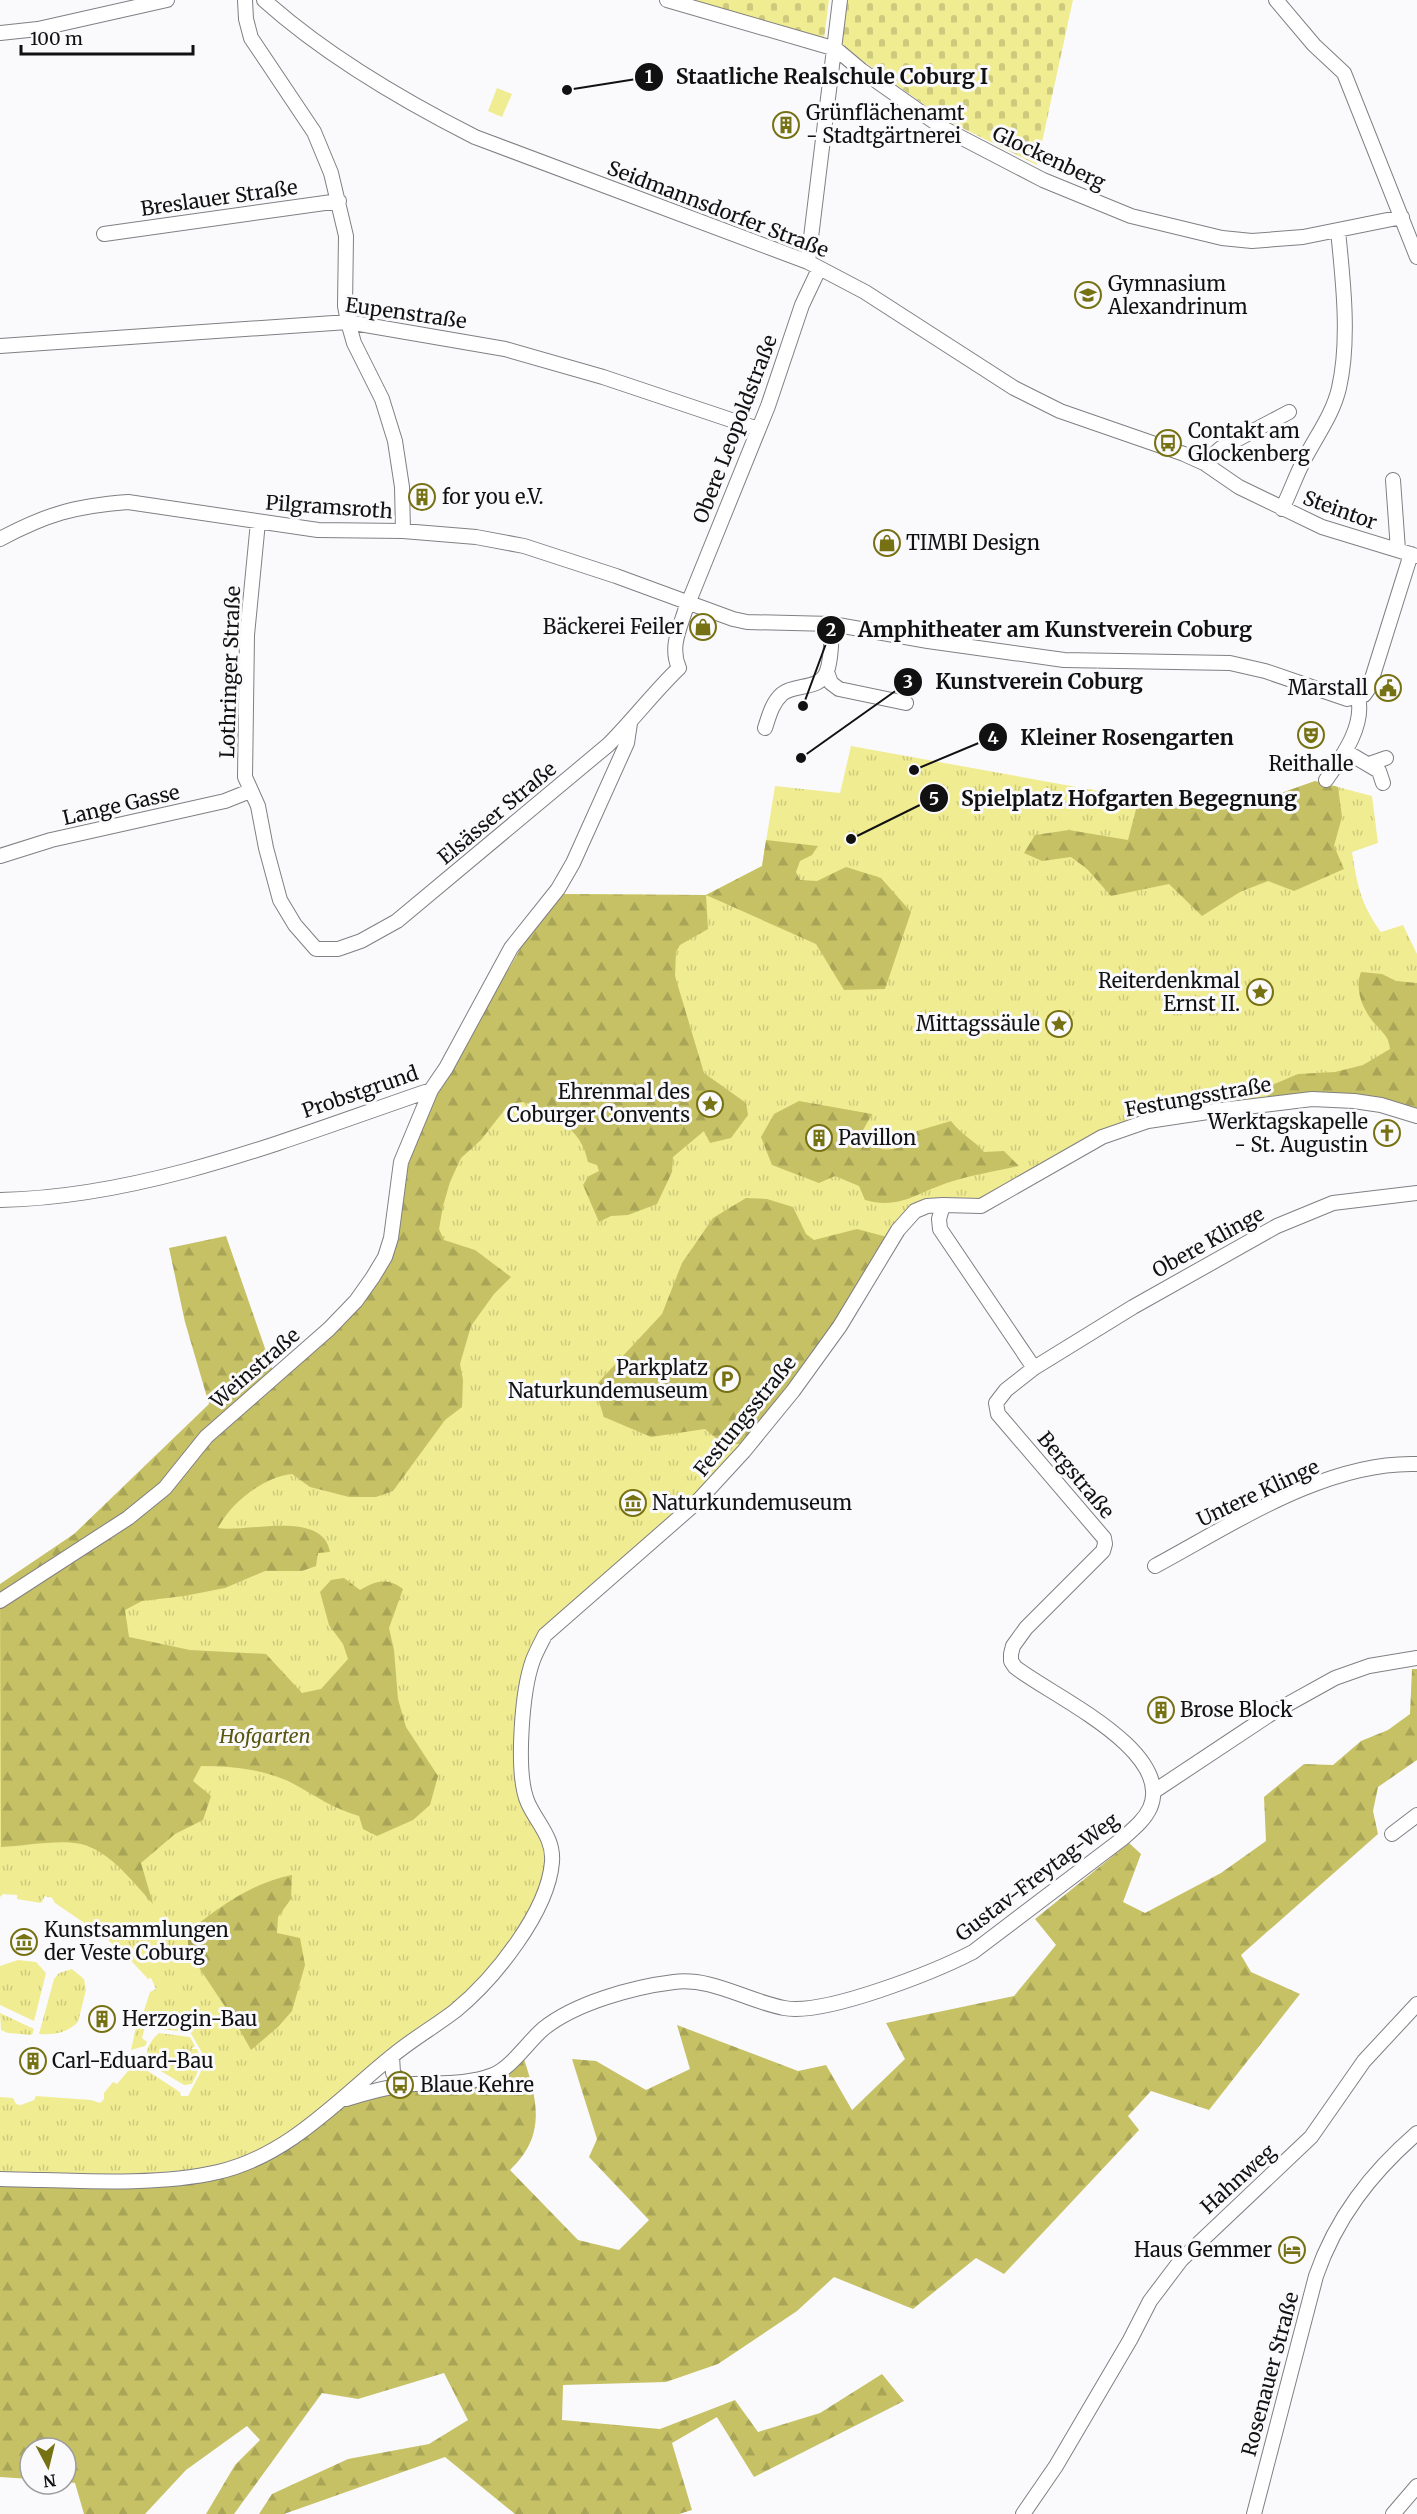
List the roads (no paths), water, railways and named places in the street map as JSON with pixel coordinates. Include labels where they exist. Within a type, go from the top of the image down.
[{"type":"street","points":[[0,33],[48,27],[167,0]]},
{"type":"street","points":[[245,0],[246,19],[251,38],[314,132],[332,172],[346,236],[345,306],[348,322],[354,343],[382,399],[395,441],[402,487],[403,531]]},
{"type":"street","name":"Seidmannsdorfer Straße","points":[[264,0],[354,67],[475,137],[814,265],[865,292],[1014,388],[1092,424],[1166,447],[1204,463],[1257,497]]},
{"type":"street","name":"Glockenberg","points":[[667,0],[784,32],[836,49],[943,128],[1043,180],[1131,216],[1222,238],[1252,241],[1277,240],[1338,231],[1402,217]]},
{"type":"street","name":"Obere Leopoldstraße","points":[[680,668],[676,660],[675,644],[688,603],[758,429],[814,265],[840,0]]},
{"type":"street","points":[[1276,0],[1314,45],[1344,73],[1417,257]]},
{"type":"street","name":"Breslauer Straße","points":[[104,234],[339,201]]},
{"type":"street","points":[[1282,509],[1304,459],[1328,419],[1339,388],[1343,359],[1344,314],[1338,231]]},
{"type":"street","name":"Eupenstraße","points":[[0,346],[348,322],[505,349],[603,377],[758,429]]},
{"type":"street","points":[[1204,463],[1221,448],[1289,412]]},
{"type":"street","points":[[1326,780],[1345,751],[1360,714],[1358,697],[1364,695],[1369,688],[1409,553],[1393,480]]},
{"type":"street","name":"Steintor","points":[[1257,497],[1322,527],[1409,553]]},
{"type":"street","name":"Pilgramsroth","points":[[0,537],[41,518],[63,511],[97,504],[128,502],[318,530],[403,531],[476,537],[524,546],[733,620],[832,624],[1036,657],[1089,661],[1230,663],[1265,671],[1347,699],[1358,697]]},
{"type":"street","name":"Lothringer Straße","points":[[258,522],[245,690],[245,777],[258,806],[280,900],[295,925],[316,949]]},
{"type":"street","points":[[832,624],[827,672],[831,682],[839,689],[906,703]]},
{"type":"street","name":"Elsässer Straße","points":[[316,949],[327,950],[361,941],[397,921],[462,869],[630,723],[653,693],[680,668]]},
{"type":"street","points":[[765,728],[772,706],[782,695],[794,688],[819,683],[827,672]]},
{"type":"street","name":"Probstgrund","points":[[0,1200],[45,1198],[156,1178],[259,1148],[431,1090],[446,1068],[511,948],[549,901],[573,863],[627,743],[630,723]]},
{"type":"street","points":[[1345,751],[1379,771],[1383,783]]},
{"type":"street","points":[[1369,764],[1386,758]]},
{"type":"street","name":"Lange Gasse","points":[[0,855],[51,840],[225,801],[250,791]]},
{"type":"street","name":"Weinstraße","points":[[0,1601],[128,1518],[165,1488],[206,1437],[329,1329],[356,1301],[385,1257],[391,1238],[402,1162],[431,1090]]},
{"type":"street","name":"Festungsstraße","points":[[392,2056],[458,2008],[493,1972],[529,1925],[543,1897],[550,1874],[552,1846],[528,1802],[522,1758],[527,1683],[533,1659],[545,1635],[708,1491],[744,1451],[840,1326],[910,1215],[920,1208],[943,1205],[981,1206],[1102,1137],[1148,1121],[1312,1099],[1382,1105],[1417,1116]]},
{"type":"street","name":"Obere Klinge","points":[[1034,1368],[1233,1249],[1303,1214],[1352,1199],[1417,1193]]},
{"type":"street","points":[[943,1205],[939,1219],[940,1229],[1034,1368]]},
{"type":"street","name":"Bergstraße","points":[[1034,1368],[999,1398],[996,1403],[998,1414],[1095,1525],[1105,1544],[1103,1551],[1096,1559],[1026,1628],[1013,1646],[1011,1661],[1024,1674],[1089,1714],[1130,1747],[1144,1766],[1153,1792]]},
{"type":"street","name":"Untere Klinge","points":[[1155,1566],[1271,1504],[1339,1476],[1379,1466],[1417,1464]]},
{"type":"street","points":[[1153,1792],[1272,1713],[1335,1678],[1369,1666],[1417,1658]]},
{"type":"street","name":"Gustav-Freytag-Weg","points":[[341,2101],[377,2089],[479,2080],[496,2073],[544,2028],[566,2015],[591,2003],[647,1987],[676,1982],[695,1982],[712,1985],[782,2008],[812,2009],[873,1992],[950,1964],[981,1947],[1122,1839],[1144,1818],[1150,1808],[1153,1792]]},
{"type":"street","points":[[1392,1834],[1416,1818]]},
{"type":"street","name":"Hahnweg","points":[[1023,2514],[1056,2466],[1130,2340],[1150,2301],[1181,2260],[1311,2137],[1364,2061],[1417,2004]]},
{"type":"street","points":[[392,2056],[393,2073],[404,2085]]},
{"type":"street","name":"Gustav-Freytag-Weg","points":[[0,2179],[132,2180],[219,2172],[247,2162],[279,2146],[341,2101],[392,2056]]},
{"type":"street","name":"Rosenauer Straße","points":[[1254,2514],[1308,2305],[1326,2250],[1351,2202],[1417,2133]]},
{"type":"street","points":[[1393,2514],[1417,2486]]},
{"type":"place","name":"Staatliche Realschule Coburg I","points":[[567,90]]},
{"type":"place","name":"Grünflächenamt - Stadtgärtnerei","points":[[786,125]]},
{"type":"place","name":"Gymnasium Alexandrinum","points":[[1088,295]]},
{"type":"place","name":"Contakt am Glockenberg","points":[[1168,443]]},
{"type":"place","name":"for you e.V.","points":[[422,497]]},
{"type":"place","name":"TIMBI Design","points":[[887,543]]},
{"type":"place","name":"Bäckerei Feiler","points":[[703,627]]},
{"type":"place","name":"Marstall","points":[[1388,688]]},
{"type":"place","name":"Amphitheater am Kunstverein Coburg","points":[[803,706]]},
{"type":"place","name":"Reithalle","points":[[1311,735]]},
{"type":"place","name":"Kunstverein Coburg","points":[[801,758]]},
{"type":"place","name":"Kleiner Rosengarten","points":[[914,770]]},
{"type":"place","name":"Spielplatz Hofgarten Begegnung","points":[[851,839]]},
{"type":"place","name":"Reiterdenkmal Ernst II.","points":[[1260,992]]},
{"type":"place","name":"Mittagssäule","points":[[1059,1024]]},
{"type":"place","name":"Ehrenmal des Coburger Convents","points":[[710,1104]]},
{"type":"place","name":"Werktagskapelle - St. Augustin","points":[[1387,1133]]},
{"type":"place","name":"Pavillon","points":[[819,1138]]},
{"type":"place","name":"Parkplatz Naturkundemuseum","points":[[727,1379]]},
{"type":"place","name":"Naturkundemuseum","points":[[633,1503]]},
{"type":"place","name":"Brose Block","points":[[1161,1710]]},
{"type":"place","name":"Kunstsammlungen der Veste Coburg","points":[[24,1942]]},
{"type":"place","name":"Herzogin-Bau","points":[[102,2019]]},
{"type":"place","name":"Carl-Eduard-Bau","points":[[33,2061]]},
{"type":"place","name":"Blaue Kehre","points":[[400,2085]]},
{"type":"place","name":"Haus Gemmer","points":[[1292,2250]]},
{"type":"park label","name":"Hofgarten","points":[[265,1736]]}]
